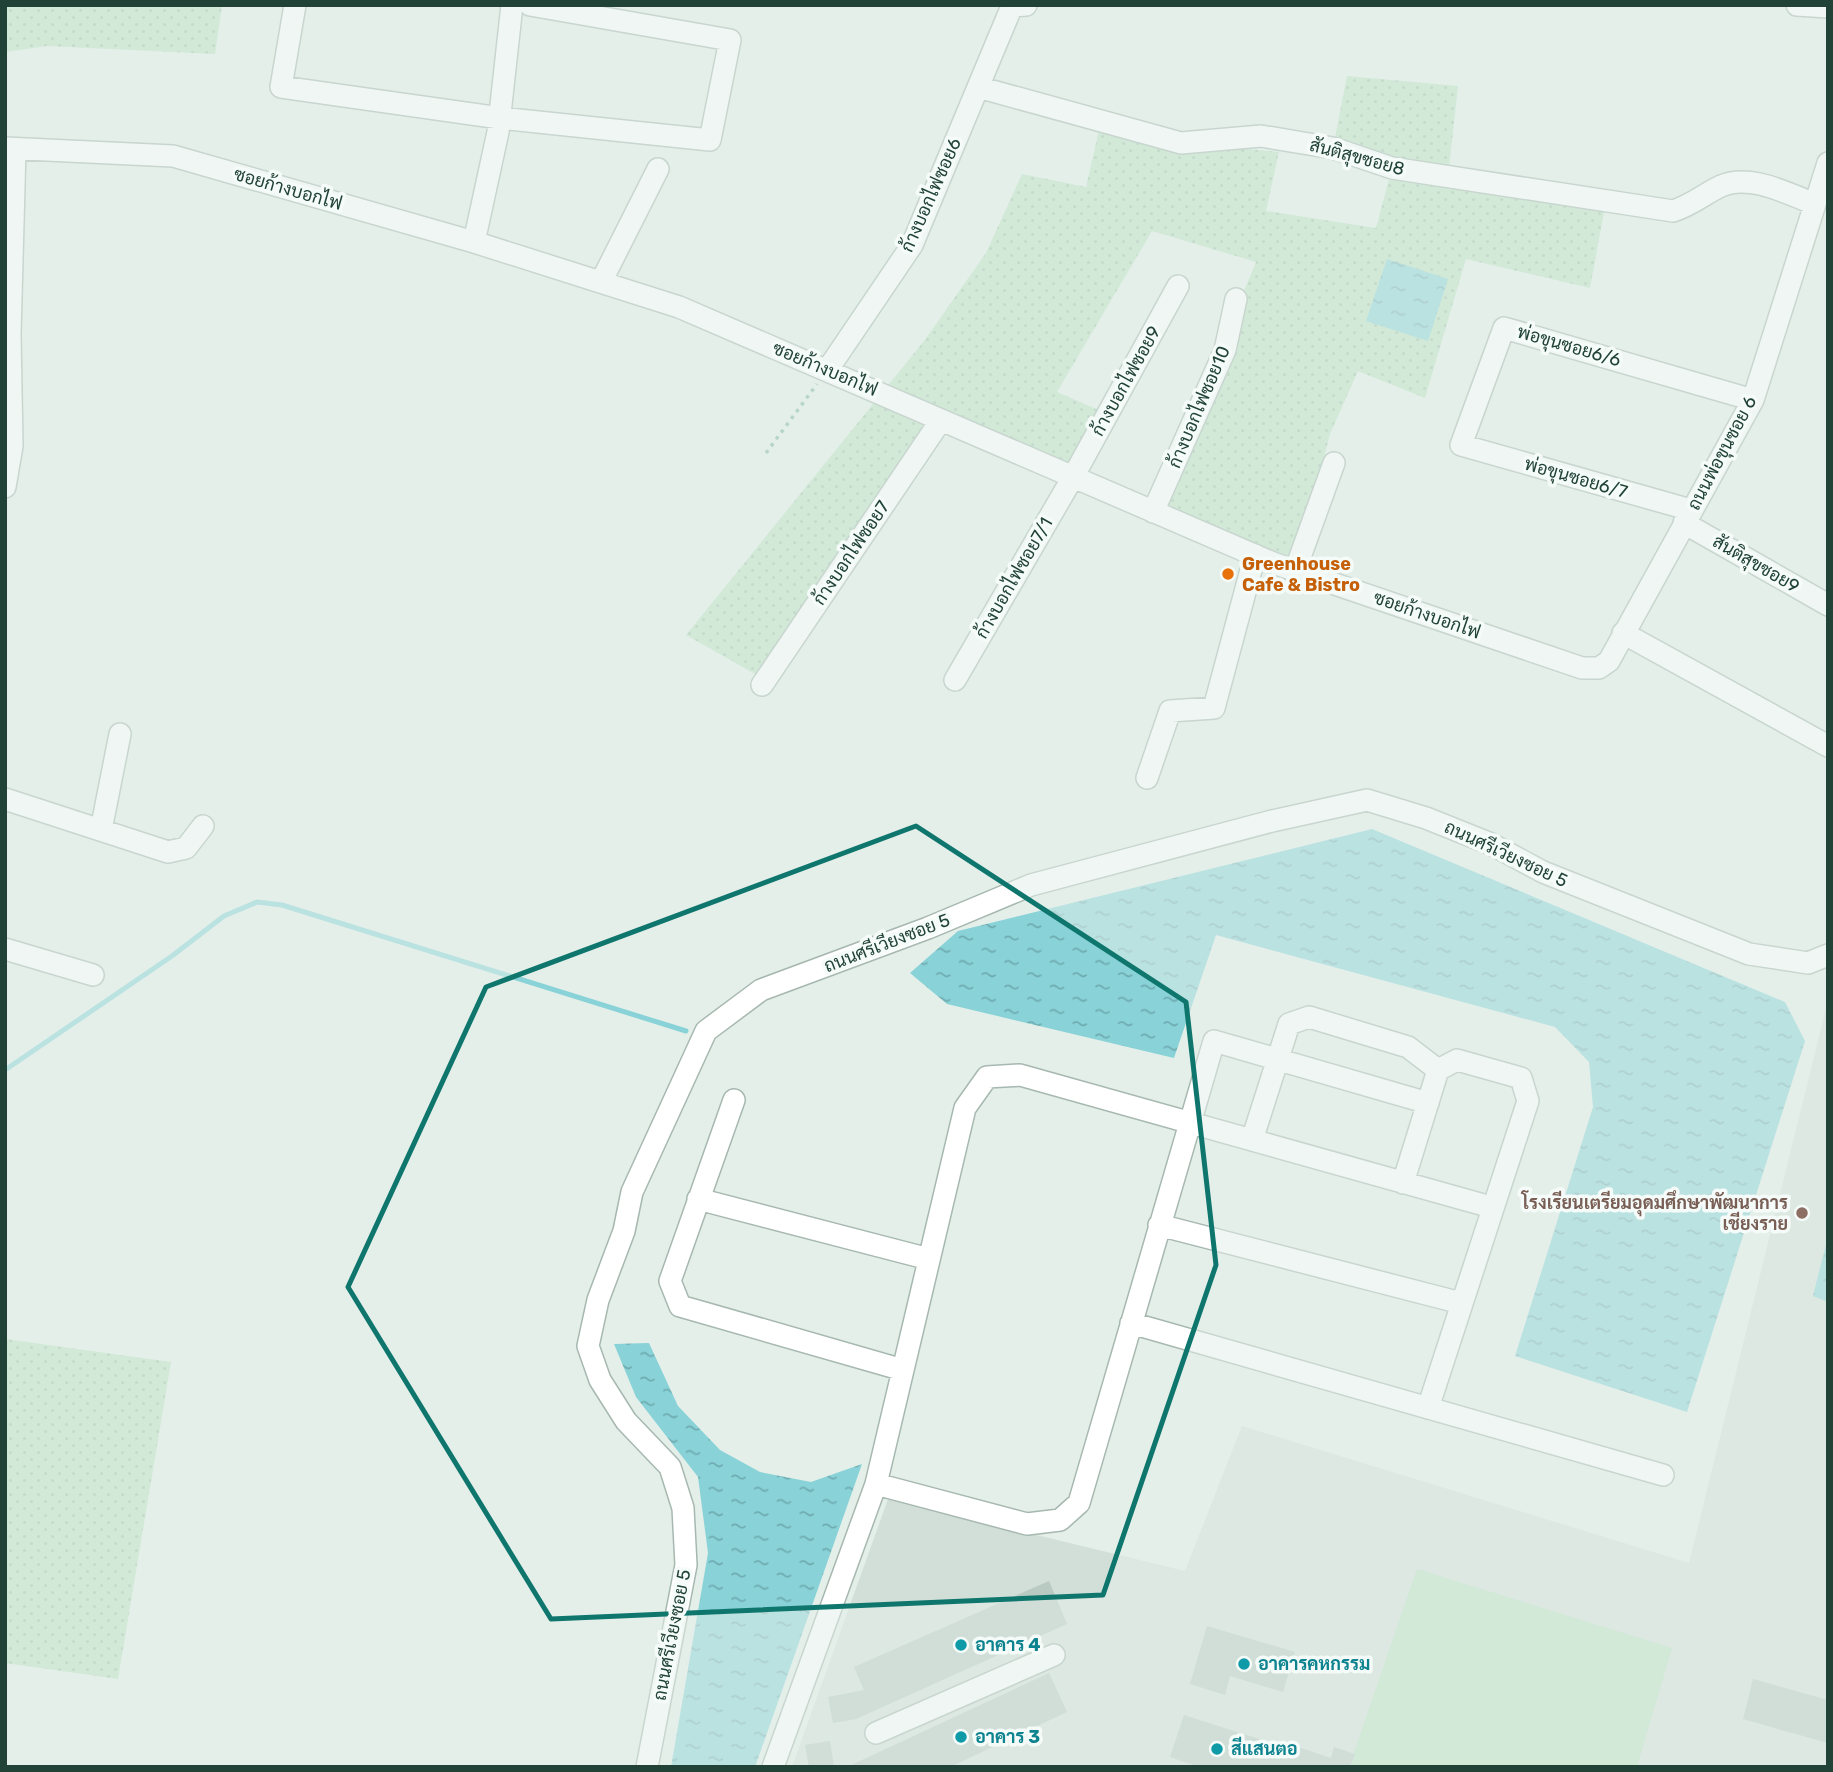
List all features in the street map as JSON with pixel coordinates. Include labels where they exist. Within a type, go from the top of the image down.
[{"type":"street","points":[[296,5],[281,87],[500,118],[710,140],[730,40],[530,5]]},
{"type":"street","points":[[474,242],[500,118],[512,5]]},
{"type":"street","name":"ก้างบอกไฟซอย6","points":[[828,369],[912,245],[1012,6],[1026,5]]},
{"type":"street","points":[[1797,5],[1828,8]]},
{"type":"street","name":"สันติสุขซอย8","points":[[978,87],[1181,143],[1261,136],[1333,148],[1392,168],[1673,211],[1696,204],[1722,185],[1748,181],[1815,204]]},
{"type":"street","points":[[5,487],[12,446],[10,148]]},
{"type":"street","name":"ซอยก้างบอกไฟ","points":[[10,148],[173,156],[474,242],[679,307],[1295,571],[1582,668],[1599,668],[1609,662],[1618,642]]},
{"type":"street","name":"ถนนพ่อขุนซอย 6","points":[[1618,642],[1753,400],[1828,163]]},
{"type":"street","points":[[601,282],[658,169]]},
{"type":"street","name":"ก้างบอกไฟซอย9","points":[[1073,477],[1178,286]]},
{"type":"street","name":"ก้างบอกไฟซอย10","points":[[1153,512],[1225,350],[1236,299]]},
{"type":"street","name":"พ่อขุนซอย6/6","points":[[1461,445],[1504,328],[1753,400]]},
{"type":"street","name":"ก้างบอกไฟซอย7","points":[[762,685],[941,420]]},
{"type":"street","name":"พ่อขุนซอย6/7","points":[[1461,445],[1688,517]]},
{"type":"street","points":[[1295,571],[1334,463]]},
{"type":"street","name":"ก้างบอกไฟซอย7/1","points":[[955,680],[1073,477]]},
{"type":"street","name":"สันติสุขซอย9","points":[[1688,517],[1828,605]]},
{"type":"street","points":[[1147,778],[1170,710],[1213,708],[1255,555]]},
{"type":"street","points":[[1618,642],[1828,746]]},
{"type":"street","points":[[101,830],[120,734]]},
{"type":"street","points":[[5,799],[168,852],[186,848],[203,827]]},
{"type":"street","name":"ถนนศรีเวียงซอย 5","points":[[647,1767],[686,1564],[683,1508],[670,1467],[626,1421],[600,1380],[588,1346],[598,1300],[624,1231],[632,1192],[706,1031],[761,990],[928,928],[1031,885],[1272,821],[1367,800],[1426,818],[1491,844],[1543,872],[1749,954],[1808,962],[1828,955]]},
{"type":"street","points":[[5,949],[93,975]]},
{"type":"street","points":[[1252,1140],[1290,1024],[1309,1017],[1408,1047],[1438,1070]]},
{"type":"street","points":[[876,1484],[1027,1524],[1060,1520],[1079,1503],[1214,1041],[1428,1103]]},
{"type":"street","points":[[1403,1182],[1438,1070],[1457,1060],[1521,1078],[1528,1101],[1491,1207],[1428,1408]]},
{"type":"street","points":[[773,1767],[876,1484],[965,1108],[987,1077],[1020,1075],[1491,1207]]},
{"type":"street","points":[[734,1100],[670,1281],[680,1306],[903,1370]]},
{"type":"street","points":[[698,1199],[929,1259]]},
{"type":"street","points":[[1159,1225],[1461,1303]]},
{"type":"street","points":[[1131,1323],[1663,1475]]},
{"type":"street","points":[[876,1733],[1054,1654]]},
{"type":"path","points":[[766,453],[828,369]]},
{"type":"highlighted area","points":[[916,826],[1186,1002],[1216,1265],[1103,1595],[551,1619],[348,1287],[486,987]]},
{"type":"shaded area","name":"โรงเรียนเตรียมอุดมศึกษาพัฒนาการ เชียงราย","points":[[1828,1000],[1828,1767],[792,1767],[888,1499],[1185,1571],[1242,1426],[1689,1563]]},
{"type":"green space","points":[[5,5],[222,5],[215,54],[47,46],[5,52]]},
{"type":"green space","points":[[1347,76],[1458,86],[1448,177],[1606,201],[1590,288],[1466,259],[1425,398],[1358,371],[1330,434],[1295,571],[1153,512],[1256,262],[1152,231],[1057,392],[1108,414],[1073,477],[941,420],[766,680],[686,635],[924,341],[986,253],[1022,174],[1086,187],[1101,121],[1181,143],[1279,152],[1266,211],[1376,228],[1392,168],[1333,148]]},
{"type":"green space","points":[[5,1339],[171,1362],[118,1679],[5,1663]]},
{"type":"green space","points":[[1417,1569],[1672,1648],[1637,1767],[1349,1767]]},
{"type":"water","points":[[1387,259],[1448,279],[1428,341],[1366,321]]},
{"type":"water","points":[[1372,829],[1785,1002],[1805,1041],[1687,1412],[1515,1356],[1593,1107],[1589,1062],[1555,1027],[1216,935],[1174,1058],[947,1004],[910,973],[958,931]]},
{"type":"water","points":[[1828,1237],[1828,1302],[1813,1296]]},
{"type":"water","points":[[649,1343],[678,1406],[720,1450],[760,1472],[811,1482],[862,1464],[755,1767],[671,1767],[708,1553],[698,1477],[636,1397],[614,1344]]},
{"type":"building","name":"อาคาร 4","points":[[1049,1581],[1067,1624],[856,1719],[833,1723],[828,1697],[864,1690],[854,1667]]},
{"type":"building","name":"อาคารคหกรรม","points":[[1207,1626],[1295,1652],[1283,1692],[1230,1676],[1225,1695],[1190,1684]]},
{"type":"building","name":"อาคาร 3","points":[[1049,1673],[1067,1712],[950,1767],[847,1767]]},
{"type":"building","points":[[1753,1679],[1828,1700],[1828,1743],[1743,1719]]},
{"type":"building","name":"สีแสนตอ","points":[[1184,1715],[1284,1747],[1286,1743],[1331,1758],[1334,1747],[1355,1754],[1350,1767],[1199,1767],[1170,1757]]},
{"type":"building","points":[[830,1741],[834,1767],[809,1767],[805,1745]]},
{"type":"waterway","points":[[5,1070],[172,956],[224,916],[257,902],[282,905],[686,1031]]},
{"type":"place","name":"Greenhouse Cafe & Bistro","points":[[1228,574]]},
{"type":"place","name":"โรงเรียนเตรียมอุดมศึกษาพัฒนาการ เชียงราย","points":[[1802,1213]]},
{"type":"place","name":"อาคาร 4","points":[[961,1645]]},
{"type":"place","name":"อาคารคหกรรม","points":[[1244,1664]]},
{"type":"place","name":"อาคาร 3","points":[[961,1737]]},
{"type":"place","name":"สีแสนตอ","points":[[1217,1749]]}]
